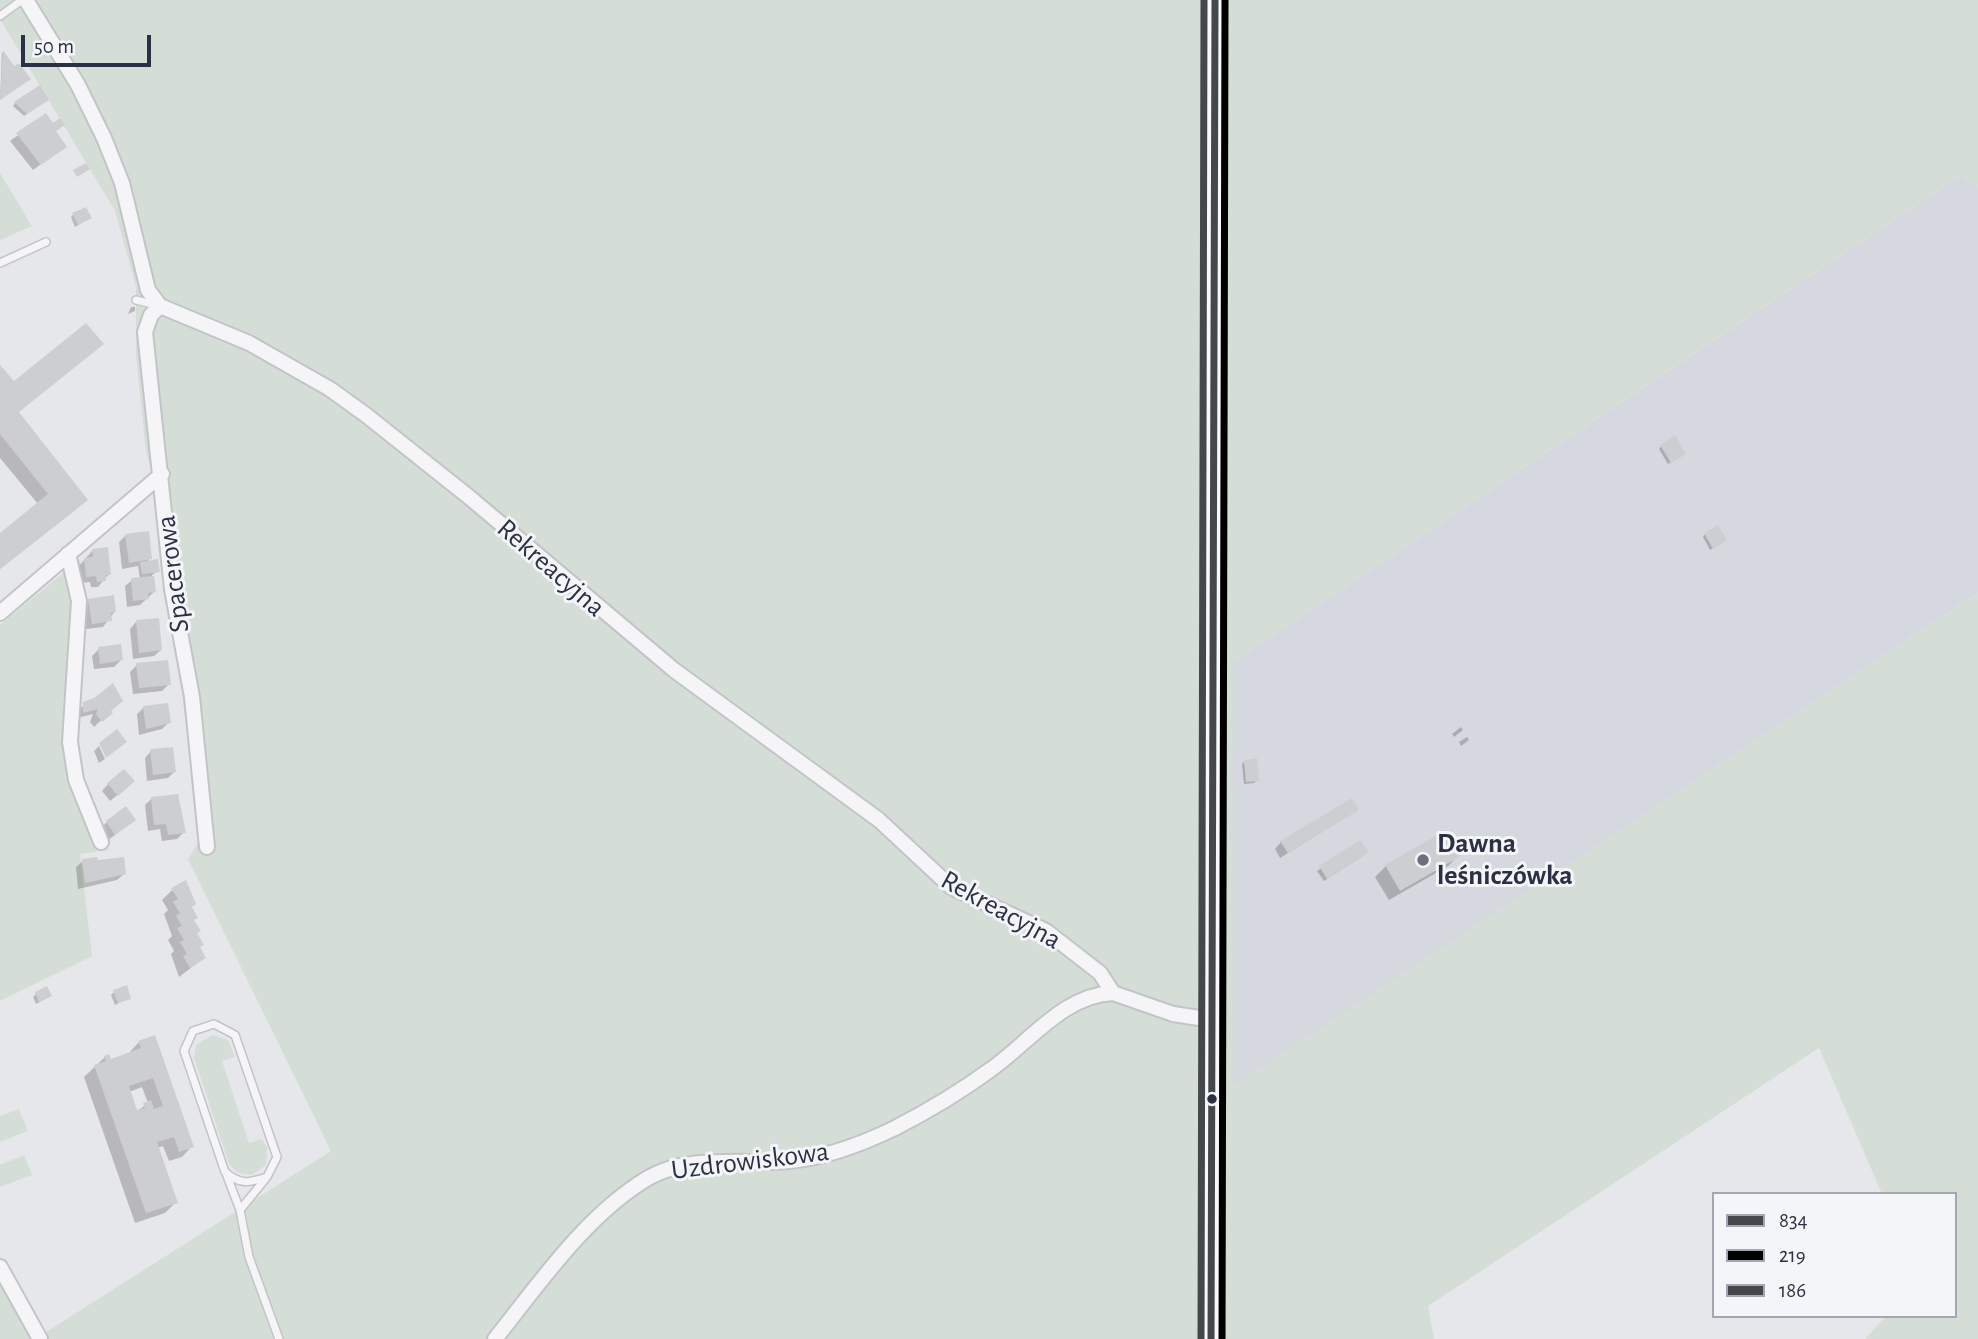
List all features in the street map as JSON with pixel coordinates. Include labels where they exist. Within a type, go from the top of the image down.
[{"type":"street","points":[[24,0],[78,85],[104,138],[122,183],[148,290],[160,306]]},
{"type":"street","points":[[1211,1339],[1215,0]]},
{"type":"street","name":"Spacerowa","points":[[160,306],[151,315],[145,332],[172,589],[192,697],[207,847]]},
{"type":"street","name":"Rekreacyjna","points":[[160,306],[249,343],[330,389],[424,460],[677,673],[879,820],[951,887],[1046,931],[1100,974],[1113,993]]},
{"type":"street","points":[[0,613],[162,474]]},
{"type":"street","points":[[68,554],[79,601],[70,742],[72,764],[101,842]]},
{"type":"street","points":[[1113,993],[1173,1014],[1212,1020]]},
{"type":"street","name":"Uzdrowiskowa","points":[[495,1339],[586,1231],[645,1180],[675,1168],[718,1163],[792,1161],[856,1144],[894,1128],[977,1080],[1082,997],[1113,993]]},
{"type":"street","points":[[0,1267],[40,1339]]},
{"type":"lane","points":[[0,16],[24,0]]},
{"type":"lane","points":[[0,263],[47,242]]},
{"type":"lane","points":[[136,300],[160,306]]},
{"type":"lane","points":[[240,1210],[267,1177],[277,1157],[235,1035],[226,1027],[214,1024],[193,1031],[184,1051],[240,1210],[248,1256],[279,1339]]},
{"type":"lane","points":[[225,1172],[235,1181],[246,1184],[267,1177]]},
{"type":"shaded area","points":[[0,0],[1978,0],[1978,187],[1961,175],[1233,662],[1233,1086],[1978,593],[1978,1339],[1865,1339],[1884,1318],[1957,1318],[1957,1192],[1881,1192],[1819,1048],[1428,1306],[1434,1339],[0,1339],[0,1258],[43,1334],[331,1151],[188,859],[199,841],[198,827],[178,657],[168,615],[157,488],[146,452],[136,354],[136,287],[115,211],[0,19]]},
{"type":"shaded area","points":[[0,173],[32,226],[0,240]]},
{"type":"shaded area","points":[[1961,175],[1978,187],[1978,593],[1233,1087],[1233,662]]},
{"type":"shaded area","points":[[80,559],[85,602],[77,745],[81,781],[99,816],[109,850],[80,854],[92,956],[0,1001],[0,625]]},
{"type":"shaded area","points":[[212,1035],[228,1040],[235,1057],[222,1061],[249,1143],[261,1139],[267,1147],[266,1165],[252,1175],[238,1173],[229,1164],[194,1058],[196,1045]]},
{"type":"shaded area","points":[[19,1109],[28,1131],[0,1142],[0,1116]]},
{"type":"shaded area","points":[[24,1155],[32,1175],[0,1187],[0,1165]]},
{"type":"building","points":[[3,50],[14,66],[19,63],[31,79],[0,100]]},
{"type":"building","points":[[40,85],[49,100],[27,114],[14,102]]},
{"type":"building","points":[[46,113],[53,123],[60,118],[65,125],[56,131],[67,147],[41,165],[16,133]]},
{"type":"building","points":[[86,163],[90,169],[77,177],[73,170]]},
{"type":"building","points":[[86,207],[92,218],[78,225],[72,213]]},
{"type":"building","points":[[86,323],[104,344],[19,412],[88,500],[0,569],[0,533],[48,494],[0,434],[0,365],[14,381]]},
{"type":"building","points":[[1675,435],[1686,454],[1671,463],[1660,445]]},
{"type":"building","points":[[1718,525],[1727,540],[1713,549],[1704,533]]},
{"type":"building","points":[[149,531],[152,559],[129,563],[125,534]]},
{"type":"building","points":[[108,547],[111,575],[106,575],[106,581],[97,582],[96,576],[86,577],[84,558],[93,557],[92,549]]},
{"type":"building","points":[[158,559],[160,572],[142,574],[140,562]]},
{"type":"building","points":[[154,576],[156,592],[148,593],[149,599],[133,601],[131,578]]},
{"type":"building","points":[[114,595],[116,612],[111,612],[112,621],[92,624],[88,599]]},
{"type":"building","points":[[159,618],[162,650],[139,653],[136,620]]},
{"type":"building","points":[[121,644],[123,660],[100,664],[98,647]]},
{"type":"building","points":[[168,660],[171,685],[139,688],[136,663]]},
{"type":"building","points":[[113,683],[123,701],[111,711],[113,713],[102,722],[96,714],[98,709],[83,713],[83,702],[94,698]]},
{"type":"building","points":[[168,703],[171,723],[146,729],[143,706]]},
{"type":"building","points":[[117,729],[127,742],[106,758],[99,743]]},
{"type":"building","points":[[173,747],[176,772],[153,775],[150,749]]},
{"type":"building","points":[[1257,758],[1259,781],[1246,782],[1244,760]]},
{"type":"building","points":[[124,769],[135,781],[118,796],[107,783]]},
{"type":"building","points":[[178,794],[186,833],[168,835],[166,824],[154,825],[151,797]]},
{"type":"building","points":[[1352,798],[1359,810],[1288,853],[1280,841]]},
{"type":"building","points":[[126,806],[136,820],[115,835],[106,821]]},
{"type":"building","name":"Dawna leśniczówka","points":[[1446,830],[1461,856],[1400,891],[1385,865]]},
{"type":"building","points":[[1360,840],[1369,852],[1327,879],[1319,866]]},
{"type":"building","points":[[97,857],[98,860],[124,857],[126,874],[85,883],[82,859]]},
{"type":"building","points":[[186,880],[196,904],[192,907],[198,918],[194,920],[201,931],[197,933],[204,945],[200,947],[206,958],[190,968],[183,956],[187,954],[180,942],[184,940],[177,928],[182,926],[176,916],[180,913],[173,902],[178,899],[171,888]]},
{"type":"building","points":[[127,985],[131,999],[118,1003],[113,990]]},
{"type":"building","points":[[47,986],[52,996],[39,1002],[35,992]]},
{"type":"building","points":[[155,1035],[194,1147],[179,1152],[174,1137],[157,1142],[178,1203],[146,1213],[94,1065],[106,1061],[104,1056],[109,1054],[111,1059],[141,1048],[138,1041]],"holes":[[[153,1078],[163,1106],[154,1109],[151,1100],[143,1103],[145,1108],[137,1110],[129,1086]]]},
{"type":"transit line","name":"186","points":[[1201,1339],[1204,0]]},
{"type":"transit line","name":"834","points":[[1211,1339],[1215,0]]},
{"type":"transit line","name":"219","points":[[1222,1339],[1225,0]]},
{"type":"place","name":"Dawna leśniczówka","points":[[1423,860]]}]
